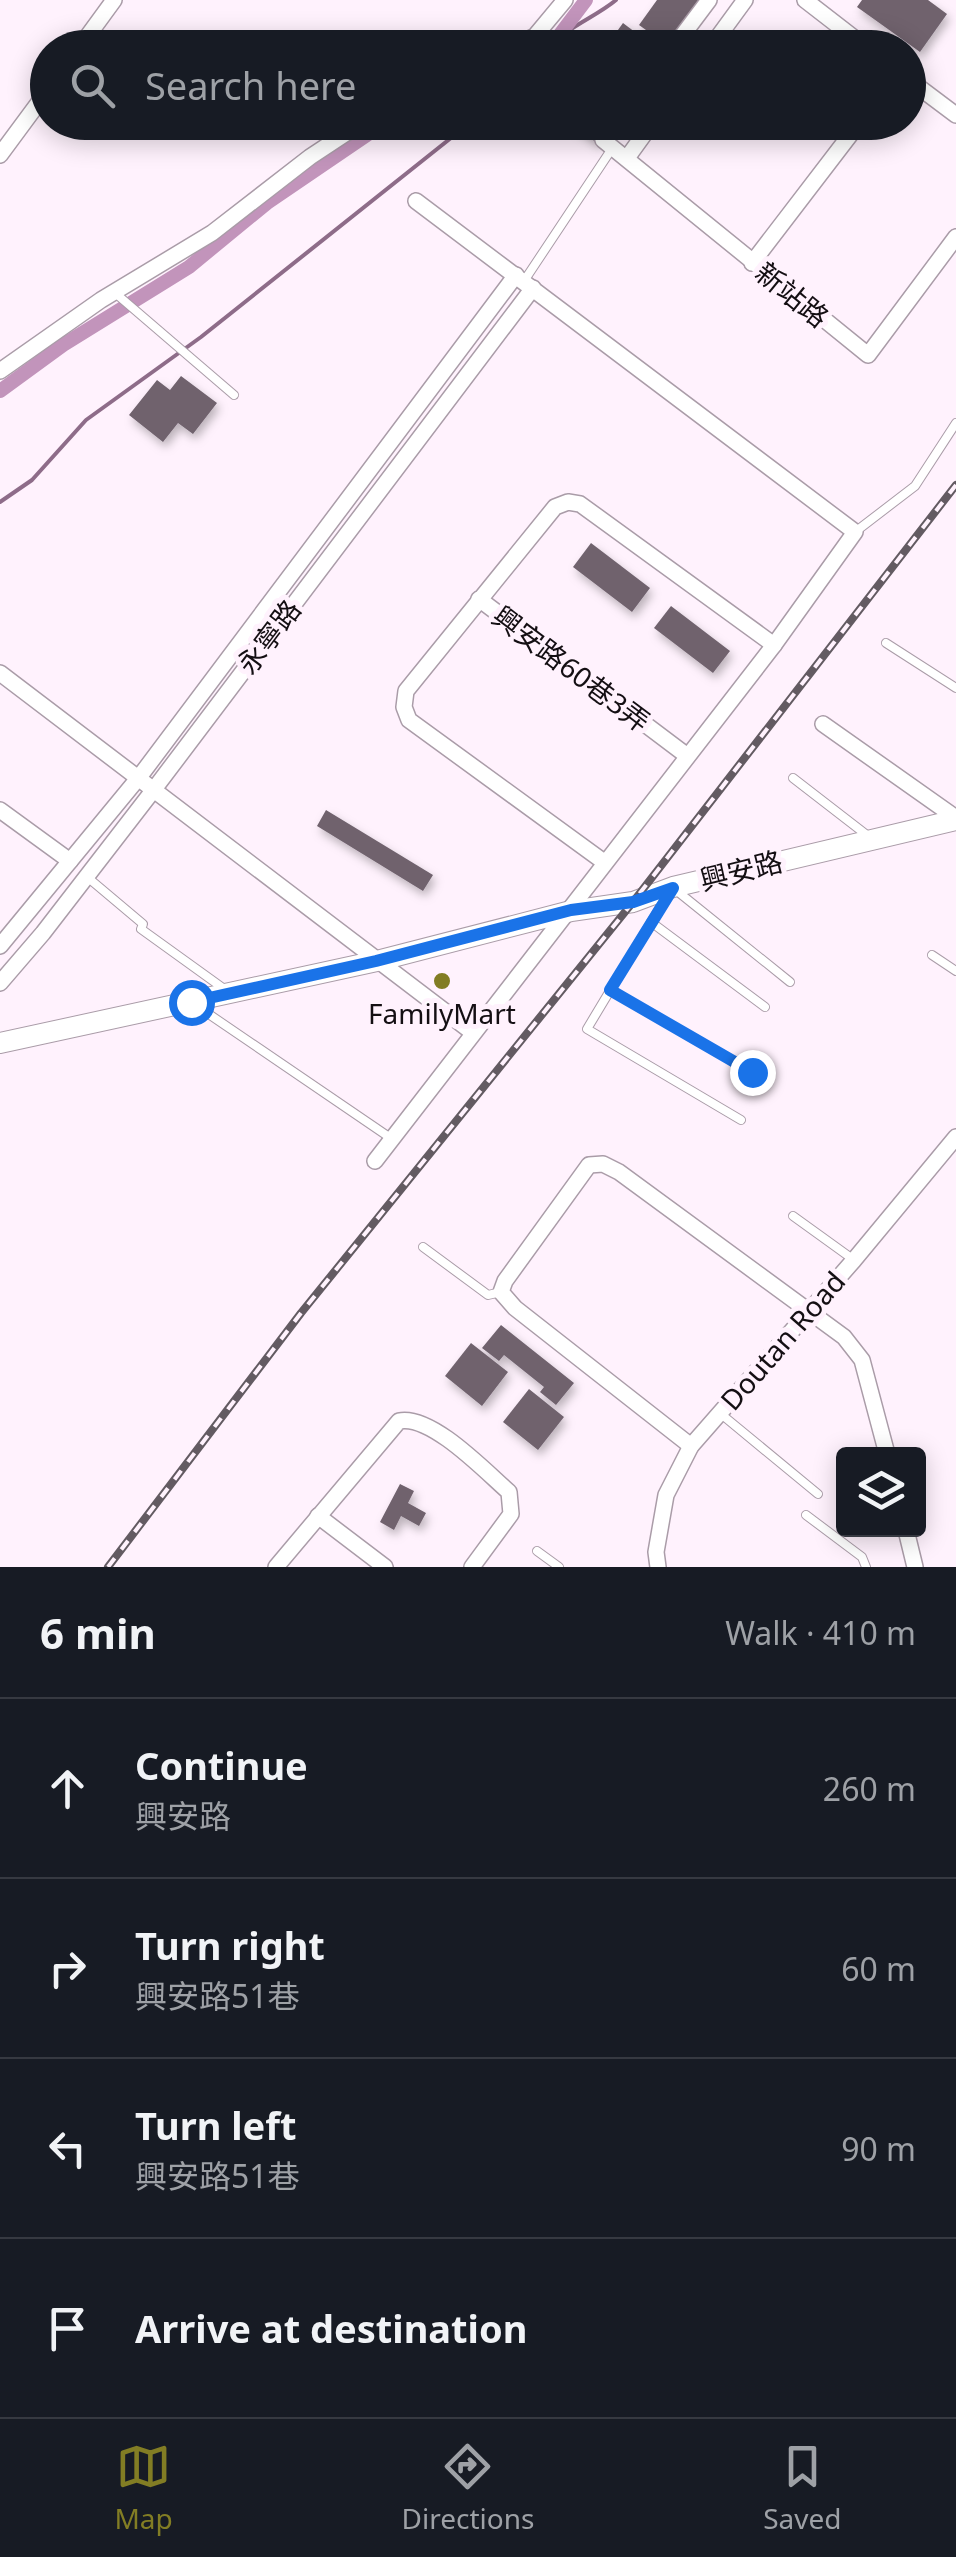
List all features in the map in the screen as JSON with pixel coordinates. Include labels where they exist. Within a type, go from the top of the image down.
[{"type":"street","points":[[92,30],[114,0]]},
{"type":"street","points":[[540,30],[564,0]]},
{"type":"street","points":[[686,30],[708,0]]},
{"type":"street","points":[[723,30],[745,0]]},
{"type":"street","points":[[805,0],[843,30]]},
{"type":"street","points":[[926,93],[956,115]]},
{"type":"street","points":[[0,154],[30,114]]},
{"type":"street","points":[[0,371],[114,292],[212,233],[335,140]]},
{"type":"street","points":[[627,158],[640,140]]},
{"type":"street","points":[[752,263],[846,140]]},
{"type":"street","name":"新站路","points":[[608,143],[868,355],[956,237]]},
{"type":"street","points":[[375,1161],[774,645],[855,532],[416,200]]},
{"type":"street","name":"永寧路","points":[[0,946],[140,776],[524,281]]},
{"type":"street","name":"永寧路","points":[[0,983],[155,788],[524,281]]},
{"type":"street","points":[[479,599],[555,507],[568,502],[580,504],[774,645]]},
{"type":"street","name":"興安路60巷3弄","points":[[604,862],[409,720],[404,707],[406,691],[479,599],[686,755]]},
{"type":"street","points":[[0,673],[472,1032]]},
{"type":"street","points":[[823,724],[956,819]]},
{"type":"street","points":[[0,810],[70,862]]},
{"type":"street","name":"興安路","points":[[0,1042],[376,961],[571,910],[633,902],[673,888],[956,819]]},
{"type":"street","name":"Doutan Road","points":[[658,1567],[656,1552],[666,1495],[691,1446],[956,1138]]},
{"type":"street","points":[[691,1446],[515,1308],[501,1292],[589,1166],[602,1164],[619,1172],[844,1337],[862,1360],[886,1447]]},
{"type":"street","points":[[276,1567],[399,1422],[420,1421],[509,1492],[510,1514],[472,1567]]},
{"type":"street","points":[[318,1516],[384,1567]]},
{"type":"street","points":[[908,1537],[914,1567]]},
{"type":"lane","points":[[524,281],[608,143]]},
{"type":"lane","points":[[114,292],[234,396]]},
{"type":"lane","points":[[855,532],[915,486],[956,423]]},
{"type":"lane","points":[[886,643],[956,688]]},
{"type":"lane","points":[[792,778],[872,839]]},
{"type":"lane","points":[[86,876],[143,924],[141,929],[228,992]]},
{"type":"lane","points":[[741,1120],[587,1029],[673,888],[790,982]]},
{"type":"lane","points":[[651,922],[765,1007]]},
{"type":"lane","points":[[932,955],[956,971]]},
{"type":"lane","points":[[610,990],[752,1072]]},
{"type":"lane","points":[[191,1002],[392,1139]]},
{"type":"lane","points":[[793,1216],[854,1260]]},
{"type":"lane","points":[[423,1247],[488,1295],[501,1292]]},
{"type":"lane","points":[[720,1413],[818,1494]]},
{"type":"lane","points":[[806,1515],[862,1558],[866,1567]]},
{"type":"lane","points":[[538,1551],[559,1567]]},
{"type":"building","points":[[657,0],[700,0],[678,30],[646,30],[639,25]]},
{"type":"building","points":[[862,0],[928,0],[947,14],[926,44],[926,30],[889,30],[857,7]]},
{"type":"building","points":[[181,376],[217,403],[193,434],[178,423],[163,442],[129,415],[157,380],[170,390]]},
{"type":"building","points":[[591,543],[650,588],[632,612],[573,567]]},
{"type":"building","points":[[671,606],[730,651],[713,673],[654,628]]},
{"type":"building","points":[[326,810],[433,875],[423,891],[317,826]]},
{"type":"building","points":[[501,1325],[574,1383],[556,1405],[540,1392],[544,1387],[504,1355],[499,1361],[482,1348]]},
{"type":"building","points":[[471,1343],[508,1372],[482,1406],[445,1376]]},
{"type":"building","points":[[529,1389],[564,1417],[538,1450],[503,1422]]},
{"type":"building","points":[[400,1484],[414,1491],[408,1503],[426,1513],[419,1526],[401,1516],[394,1530],[380,1522]]},
{"type":"waterway","points":[[563,30],[586,0]]},
{"type":"waterway","points":[[570,30],[616,0]]},
{"type":"waterway","points":[[0,391],[63,345],[189,267],[267,203],[360,140]]},
{"type":"waterway","points":[[0,502],[32,480],[86,420],[201,337],[448,140]]},
{"type":"railway","points":[[108,1567],[301,1313],[633,902],[956,485]]},
{"type":"place","name":"FamilyMart","points":[[442,981]]},
{"type":"route","points":[[191,1002],[376,961],[571,910],[633,902],[673,888],[610,990],[752,1072]]}]
